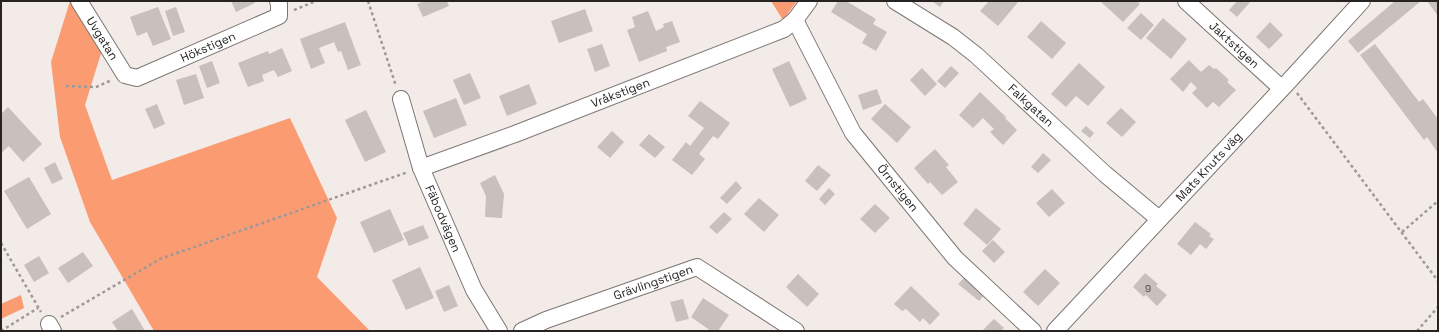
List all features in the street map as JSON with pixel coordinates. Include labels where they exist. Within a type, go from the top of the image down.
[{"type":"street","name":"Uvgatan","points":[[79,1],[125,75]]},
{"type":"street","name":"Vråkstigen","points":[[421,168],[515,134],[784,29],[795,20],[809,1]]},
{"type":"street","name":"Falkgatan","points":[[895,1],[953,37],[976,54],[1105,174],[1159,219]]},
{"type":"street","name":"Jaktstigen","points":[[1186,1],[1285,85]]},
{"type":"street","name":"Mats Knuts väg","points":[[1055,331],[1362,1]]},
{"type":"street","name":"Hökstigen","points":[[125,75],[137,78],[279,7]]},
{"type":"street","name":"Örnstigen","points":[[795,20],[853,133],[955,258],[1033,331]]},
{"type":"street","name":"Fäbodvägen","points":[[401,99],[421,168],[474,290],[499,331]]},
{"type":"street","name":"Grävlingstigen","points":[[522,331],[546,320],[697,267],[796,331]]},
{"type":"path","points":[[279,7],[316,1]]},
{"type":"path","points":[[368,1],[401,99]]},
{"type":"path","points":[[66,86],[96,87],[125,75]]},
{"type":"path","points":[[1285,85],[1312,114],[1438,281]]},
{"type":"path","points":[[1,243],[51,328],[160,259],[421,168]]},
{"type":"path","points":[[1402,232],[1438,201]]},
{"type":"path","points":[[1417,331],[1438,307]]},
{"type":"path","points":[[1,331],[38,308]]},
{"type":"shaded area","points":[[70,1],[75,1],[103,47],[85,105],[112,180],[290,118],[337,218],[317,277],[370,331],[154,331],[90,222],[60,137],[51,62]]},
{"type":"shaded area","points":[[771,1],[797,1],[783,20]]},
{"type":"shaded area","points":[[21,295],[24,308],[1,319],[1,304]]},
{"type":"building","points":[[231,1],[254,1],[255,3],[236,12]]},
{"type":"building","points":[[425,1],[447,1],[449,6],[423,17],[417,4]]},
{"type":"building","points":[[838,1],[846,1],[876,19],[873,24],[887,32],[876,51],[862,43],[867,34],[831,12]]},
{"type":"building","points":[[932,1],[944,1],[940,7]]},
{"type":"building","points":[[989,1],[1019,1],[998,26],[980,11]]},
{"type":"building","points":[[1100,1],[1137,1],[1140,4],[1123,22]]},
{"type":"building","points":[[1237,1],[1251,1],[1237,17],[1229,10]]},
{"type":"building","points":[[1395,1],[1421,1],[1358,53],[1348,41]]},
{"type":"building","points":[[1427,1],[1438,1],[1438,16]]},
{"type":"building","points":[[158,7],[171,39],[153,46],[147,32],[137,36],[130,17]]},
{"type":"building","points":[[176,7],[185,32],[173,36],[165,11]]},
{"type":"building","points":[[585,9],[593,31],[559,43],[551,21]]},
{"type":"building","points":[[648,11],[656,31],[664,27],[663,24],[672,21],[680,42],[666,47],[667,51],[639,62],[627,30],[635,27],[632,17]]},
{"type":"building","points":[[1141,13],[1154,25],[1141,40],[1127,28]]},
{"type":"building","points":[[1163,18],[1187,39],[1171,59],[1146,38]]},
{"type":"building","points":[[1041,21],[1066,43],[1052,59],[1027,37]]},
{"type":"building","points":[[345,22],[361,65],[348,70],[341,51],[338,52],[334,42],[319,48],[325,63],[311,69],[300,39]]},
{"type":"building","points":[[1270,22],[1283,35],[1269,49],[1256,37]]},
{"type":"building","points":[[602,44],[610,66],[595,72],[587,49]]},
{"type":"building","points":[[1375,44],[1419,102],[1423,99],[1438,119],[1438,153],[1427,137],[1424,140],[1360,55]]},
{"type":"building","points":[[282,48],[292,71],[278,77],[274,70],[262,75],[264,81],[248,87],[238,63],[268,51],[269,54]]},
{"type":"building","points":[[1189,60],[1201,72],[1209,65],[1214,69],[1216,68],[1229,80],[1227,82],[1236,90],[1219,107],[1213,102],[1207,108],[1192,93],[1197,88],[1191,82],[1183,92],[1170,79]]},
{"type":"building","points":[[212,61],[220,83],[207,88],[199,66]]},
{"type":"building","points":[[789,61],[807,99],[790,107],[772,69]]},
{"type":"building","points":[[1079,63],[1105,87],[1088,106],[1076,96],[1066,107],[1051,94]]},
{"type":"building","points":[[951,66],[959,73],[945,88],[937,81]]},
{"type":"building","points":[[922,68],[937,84],[925,96],[910,80]]},
{"type":"building","points":[[470,73],[481,98],[464,105],[453,80]]},
{"type":"building","points":[[196,74],[204,98],[184,105],[176,80]]},
{"type":"building","points":[[529,84],[537,104],[507,116],[499,96]]},
{"type":"building","points":[[877,89],[882,103],[863,110],[858,95]]},
{"type":"building","points":[[980,92],[1017,130],[1003,145],[990,132],[994,129],[983,118],[973,128],[959,115]]},
{"type":"building","points":[[456,98],[467,125],[434,138],[423,111]]},
{"type":"building","points":[[700,101],[730,123],[718,139],[713,136],[699,154],[705,159],[692,175],[672,160],[686,142],[690,146],[704,128],[688,116]]},
{"type":"building","points":[[157,104],[165,124],[154,129],[145,109]]},
{"type":"building","points":[[885,104],[911,127],[897,143],[871,119]]},
{"type":"building","points":[[8,107],[42,144],[23,162],[9,146],[1,153],[1,114]]},
{"type":"building","points":[[1121,108],[1136,122],[1122,137],[1106,123]]},
{"type":"building","points":[[366,110],[386,152],[365,162],[345,120]]},
{"type":"building","points":[[1086,126],[1094,133],[1090,138],[1081,131]]},
{"type":"building","points":[[612,131],[624,142],[610,158],[597,147]]},
{"type":"building","points":[[649,134],[665,147],[655,158],[639,145]]},
{"type":"building","points":[[935,149],[949,165],[946,167],[958,182],[942,195],[930,182],[928,184],[914,168]]},
{"type":"building","points":[[1043,153],[1051,160],[1038,173],[1031,167]]},
{"type":"building","points":[[55,162],[63,179],[52,184],[44,168]]},
{"type":"building","points":[[818,165],[831,175],[817,191],[805,181]]},
{"type":"building","points":[[495,175],[504,194],[502,218],[485,217],[486,196],[480,183]]},
{"type":"building","points":[[29,177],[51,214],[27,229],[4,191]]},
{"type":"building","points":[[736,181],[742,188],[727,204],[720,198]]},
{"type":"building","points":[[829,188],[835,194],[825,205],[819,199]]},
{"type":"building","points":[[1052,189],[1065,203],[1049,217],[1036,203]]},
{"type":"building","points":[[759,198],[779,215],[764,232],[744,214]]},
{"type":"building","points":[[875,204],[890,218],[875,233],[860,219]]},
{"type":"building","points":[[976,208],[1001,229],[987,245],[963,224]]},
{"type":"building","points":[[390,209],[404,240],[374,253],[360,222]]},
{"type":"building","points":[[724,212],[732,219],[717,234],[709,227]]},
{"type":"building","points":[[1195,222],[1211,234],[1209,236],[1214,239],[1206,249],[1200,244],[1191,255],[1177,244]]},
{"type":"building","points":[[423,225],[429,238],[409,246],[403,233]]},
{"type":"building","points":[[993,240],[1005,252],[994,263],[982,251]]},
{"type":"building","points":[[83,252],[93,266],[68,283],[58,268]]},
{"type":"building","points":[[39,256],[49,273],[34,282],[24,265]]},
{"type":"building","points":[[420,267],[434,298],[406,310],[392,280]]},
{"type":"building","points":[[1045,269],[1060,283],[1038,306],[1023,292]]},
{"type":"building","points":[[1145,273],[1158,284],[1156,286],[1167,295],[1157,306],[1146,295],[1144,297],[1133,287]]},
{"type":"building","points":[[798,274],[819,294],[807,307],[786,287]]},
{"type":"building","points":[[964,278],[984,295],[979,301],[958,284]]},
{"type":"building","points":[[449,285],[458,306],[444,312],[435,291]]},
{"type":"building","points":[[911,286],[940,314],[930,325],[923,318],[920,322],[906,309],[902,311],[894,304]]},
{"type":"building","points":[[703,298],[729,315],[718,331],[711,331],[691,317]]},
{"type":"building","points":[[683,299],[689,319],[676,322],[670,302]]},
{"type":"building","points":[[132,309],[145,331],[118,331],[112,322]]},
{"type":"building","points":[[994,319],[1004,328],[1001,331],[982,331]]}]
